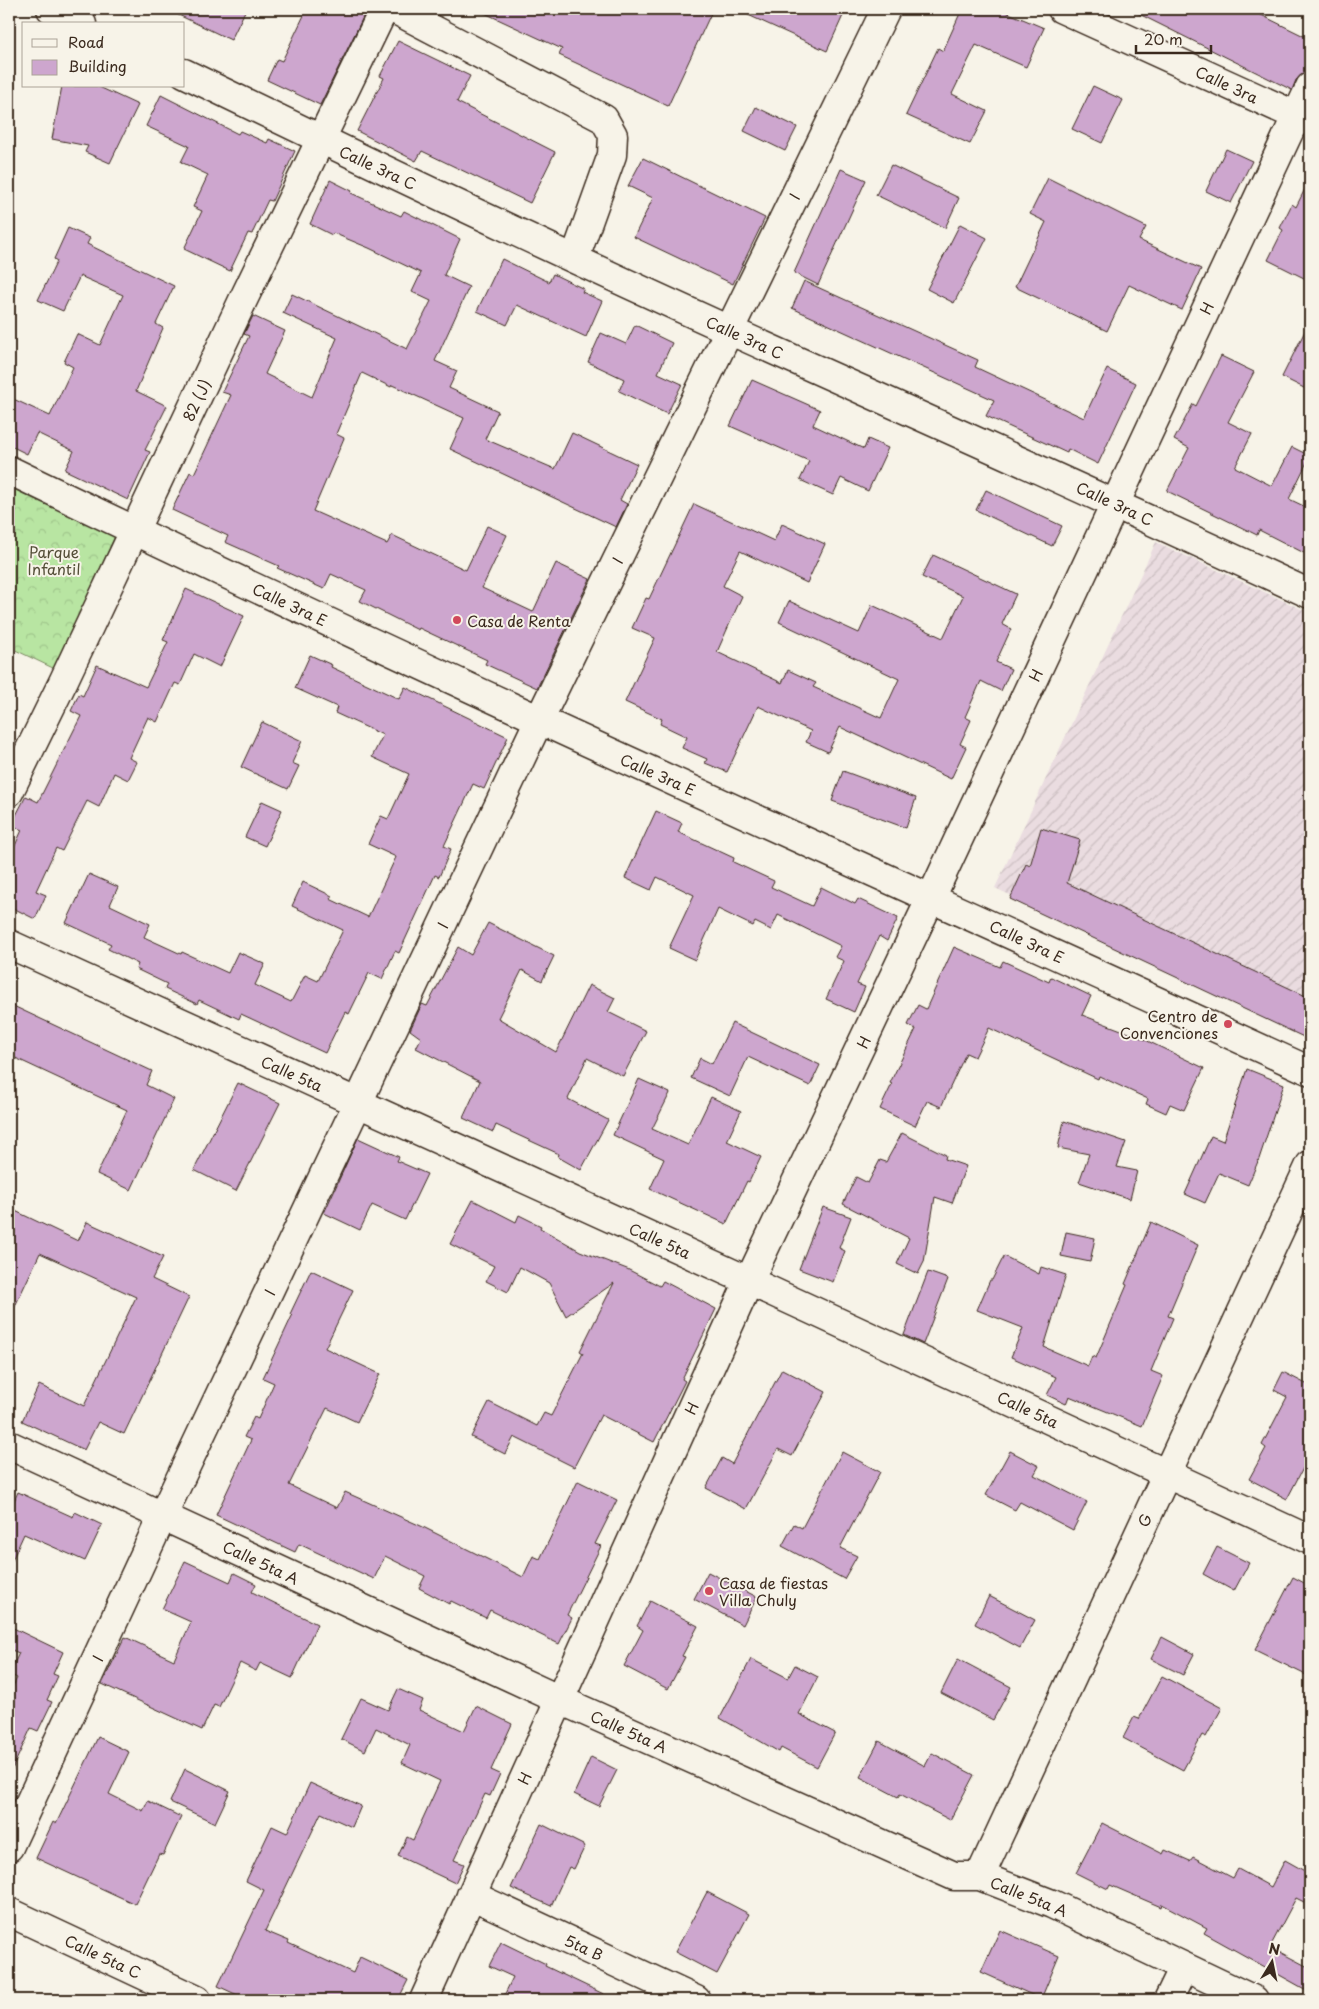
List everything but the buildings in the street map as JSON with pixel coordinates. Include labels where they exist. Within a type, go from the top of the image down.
[{"type":"street","points":[[51,9],[78,22]]},
{"type":"street","name":"82 (J)","points":[[9,792],[384,9]]},
{"type":"street","points":[[394,9],[604,119],[613,135],[612,154],[575,258]]},
{"type":"street","name":"I","points":[[9,1847],[162,1517],[539,720],[886,9]]},
{"type":"street","name":"Calle 3ra","points":[[1062,9],[1303,119]]},
{"type":"street","name":"Calle 3ra C","points":[[185,73],[322,140],[728,330],[1115,503],[1310,594]]},
{"type":"street","name":"H","points":[[424,2000],[749,1281],[931,898],[1115,503],[1303,119],[1310,87]]},
{"type":"street","name":"Calle 3ra E","points":[[9,470],[134,531],[539,720],[1310,1071]]},
{"type":"street","name":"Calle 5ta","points":[[9,944],[749,1281],[1310,1540]]},
{"type":"street","name":"G","points":[[980,1876],[1310,1165]]},
{"type":"street","name":"Calle 5ta A","points":[[9,1444],[162,1517],[560,1700],[954,1876],[980,1876],[1052,1904],[1254,2000]]},
{"type":"street","name":"5ta B","points":[[471,1894],[696,2000]]},
{"type":"street","name":"Calle 5ta C","points":[[9,1912],[196,2000]]},
{"type":"street","points":[[1168,2000],[1184,1967]]},
{"type":"shaded area","points":[[1156,542],[1310,613],[1310,1034],[995,888]]},
{"type":"green space","name":"Parque Infantil","points":[[9,487],[115,536],[55,669],[9,647]]},
{"type":"place","name":"Casa de Renta","points":[[457,620]]},
{"type":"place","name":"Centro de Convenciones","points":[[1228,1024]]},
{"type":"place","name":"Casa de fiestas Villa Chuly","points":[[709,1591]]}]
